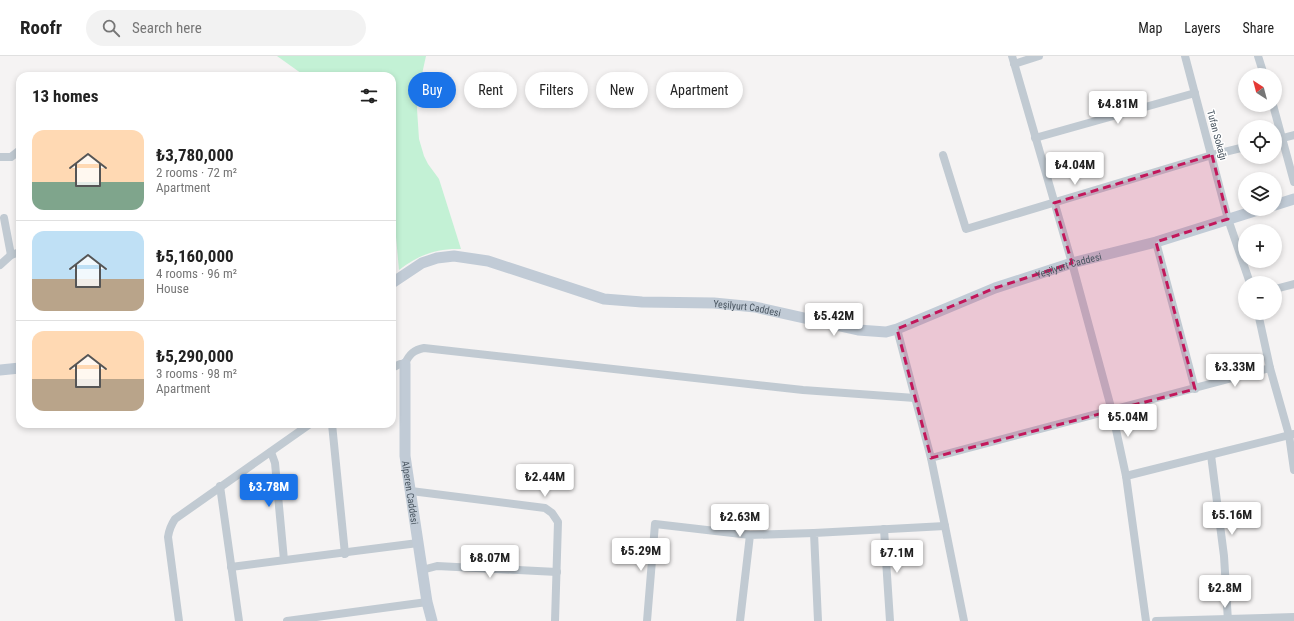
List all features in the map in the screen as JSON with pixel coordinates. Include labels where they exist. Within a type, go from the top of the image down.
[{"type":"street","points":[[1039,56],[1013,60],[1072,263],[1112,411],[1126,476],[1146,621]]},
{"type":"street","name":"Tufan Sokağı","points":[[1185,56],[1228,219],[1248,276]]},
{"type":"street","points":[[1258,56],[1262,68]]},
{"type":"street","points":[[1035,138],[1195,93]]},
{"type":"street","points":[[1282,138],[1294,135]]},
{"type":"street","points":[[1282,148],[1294,182]]},
{"type":"street","points":[[943,155],[966,229],[1212,155],[1238,149]]},
{"type":"street","points":[[0,157],[12,157],[16,154]]},
{"type":"street","points":[[1282,203],[1294,199]]},
{"type":"street","name":"Yeşilyurt Caddesi","points":[[396,280],[422,263],[437,258],[454,256],[488,260],[604,299],[642,302],[714,303],[755,307],[858,330],[886,332],[897,329],[995,288],[1072,263],[1156,242],[1238,216]]},
{"type":"street","points":[[4,218],[11,255]]},
{"type":"street","points":[[1156,242],[1195,389]]},
{"type":"street","points":[[0,265],[11,255],[16,253]]},
{"type":"street","points":[[1282,288],[1294,284]]},
{"type":"street","points":[[1260,320],[1270,368],[1291,434],[1294,470]]},
{"type":"street","points":[[897,329],[931,458],[964,621]]},
{"type":"street","points":[[396,366],[405,364],[412,352],[424,348],[796,389],[915,398]]},
{"type":"street","name":"Alperen Caddesi","points":[[405,364],[405,456],[427,602],[432,621]]},
{"type":"street","points":[[0,370],[16,368]]},
{"type":"street","points":[[931,458],[1270,368]]},
{"type":"street","points":[[179,621],[168,537],[170,528],[176,519],[220,486],[304,428]]},
{"type":"street","points":[[332,428],[344,554]]},
{"type":"street","points":[[1126,476],[1291,434]]},
{"type":"street","points":[[271,452],[275,463],[284,560]]},
{"type":"street","points":[[1211,455],[1224,556],[1228,620]]},
{"type":"street","points":[[220,486],[239,621]]},
{"type":"street","points":[[411,491],[545,508],[549,510],[558,522],[555,621]]},
{"type":"street","points":[[647,621],[655,524],[750,536],[945,526]]},
{"type":"street","points":[[884,529],[890,621]]},
{"type":"street","points":[[814,533],[818,621]]},
{"type":"street","points":[[740,621],[750,536]]},
{"type":"street","points":[[231,568],[418,543]]},
{"type":"street","points":[[422,570],[437,566],[557,572]]},
{"type":"street","points":[[287,621],[427,602]]},
{"type":"street","points":[[1156,621],[1294,617]]},
{"type":"highlighted area","points":[[1212,155],[1228,219],[1156,242],[1195,389],[931,458],[897,329],[995,288],[1072,263],[1054,203]]},
{"type":"green space","points":[[277,56],[426,56],[422,72],[408,72],[408,108],[417,108],[419,139],[424,156],[439,179],[461,249],[436,251],[421,256],[399,270],[396,237],[396,72],[299,72]]}]
